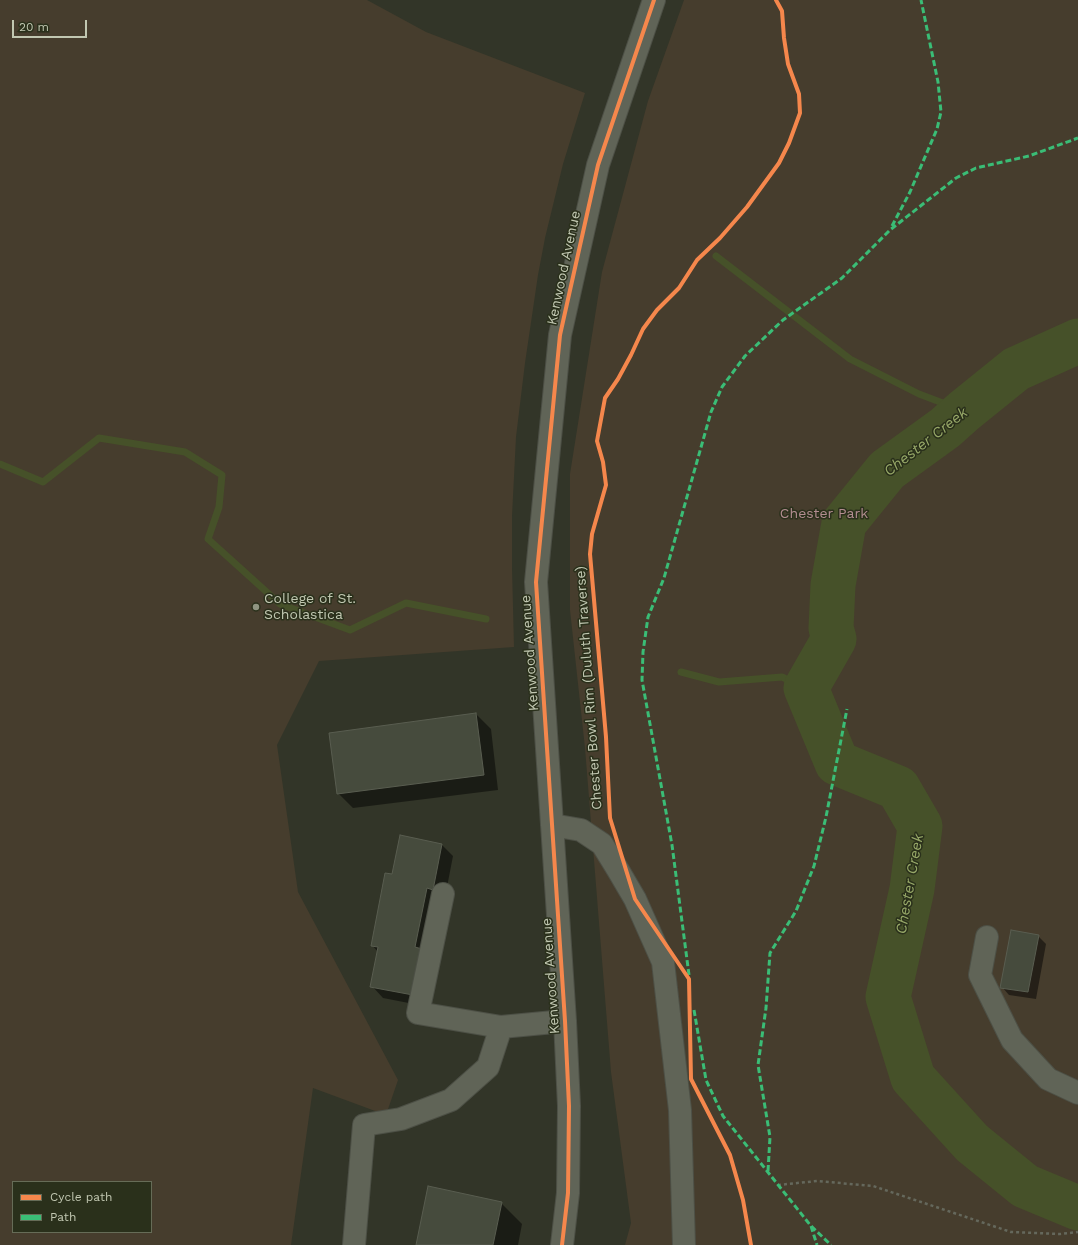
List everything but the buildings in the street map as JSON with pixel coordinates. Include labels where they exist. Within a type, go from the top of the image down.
[{"type":"street","name":"Kenwood Avenue","points":[[562,1245],[568,1193],[569,1106],[565,1021],[536,582],[560,335],[598,165],[654,0]]},
{"type":"street","points":[[552,825],[581,830],[602,844],[635,899],[663,962],[680,1110],[684,1245]]},
{"type":"street","points":[[443,894],[418,1013],[501,1027],[565,1021]]},
{"type":"street","points":[[987,938],[980,975],[1012,1040],[1048,1079],[1078,1093]]},
{"type":"street","points":[[354,1245],[364,1125],[401,1119],[451,1100],[488,1067],[501,1027]]},
{"type":"path","points":[[778,1185],[817,1181],[873,1186],[1011,1232],[1060,1234],[1078,1232]]},
{"type":"green space","name":"College of St. Scholastica","points":[[0,0],[367,0],[426,32],[585,93],[563,164],[545,238],[525,363],[516,437],[512,516],[514,647],[319,661],[277,745],[298,892],[398,1080],[386,1115],[313,1088],[291,1245],[0,1245]]},
{"type":"green space","name":"Chester Park","points":[[684,0],[1078,0],[1078,1245],[625,1245],[631,1223],[611,1072],[585,748],[570,610],[570,474],[602,272],[648,101]]},
{"type":"waterway","points":[[716,256],[850,359],[919,394],[964,411]]},
{"type":"waterway","name":"Chester Creek","points":[[1078,341],[1016,369],[945,428],[887,470],[844,523],[833,585],[831,628],[834,639],[806,688],[837,763],[898,788],[920,826],[912,889],[888,997],[913,1078],[972,1143],[1025,1186],[1078,1208]]},
{"type":"waterway","points":[[0,464],[43,482],[99,438],[185,452],[222,475],[219,507],[208,539],[280,604],[350,630],[406,603],[486,619]]},
{"type":"waterway","points":[[681,672],[719,682],[782,677],[806,688]]},
{"type":"marked path","points":[[892,226],[910,192],[937,129],[941,112],[938,82],[921,0]]},
{"type":"marked path","points":[[689,975],[672,845],[642,680],[643,652],[648,617],[664,578],[711,412],[722,387],[745,356],[783,320],[842,278],[890,230],[956,178],[976,168],[1029,156],[1078,138]]},
{"type":"marked path","points":[[768,1171],[770,1137],[758,1065],[766,1008],[770,953],[796,911],[814,866],[826,817],[847,709]]},
{"type":"marked path","points":[[694,1010],[706,1080],[723,1116],[811,1226],[831,1245]]},
{"type":"marked path","points":[[811,1226],[817,1245]]},
{"type":"cycle path","points":[[562,1245],[568,1193],[569,1106],[565,1021],[536,582],[560,335],[598,165],[654,0]]},
{"type":"cycle path","name":"Chester Bowl Rim (Duluth Traverse)","points":[[751,1245],[743,1200],[730,1155],[691,1079],[689,979],[635,899],[610,818],[606,737],[590,554],[592,534],[606,485],[603,462],[597,441],[605,398],[618,379],[643,329],[657,310],[679,288],[697,260],[720,238],[747,207],[779,163],[789,143],[800,113],[799,94],[788,64],[782,11],[776,0]]},
{"type":"place","name":"College of St. Scholastica","points":[[256,607]]}]
